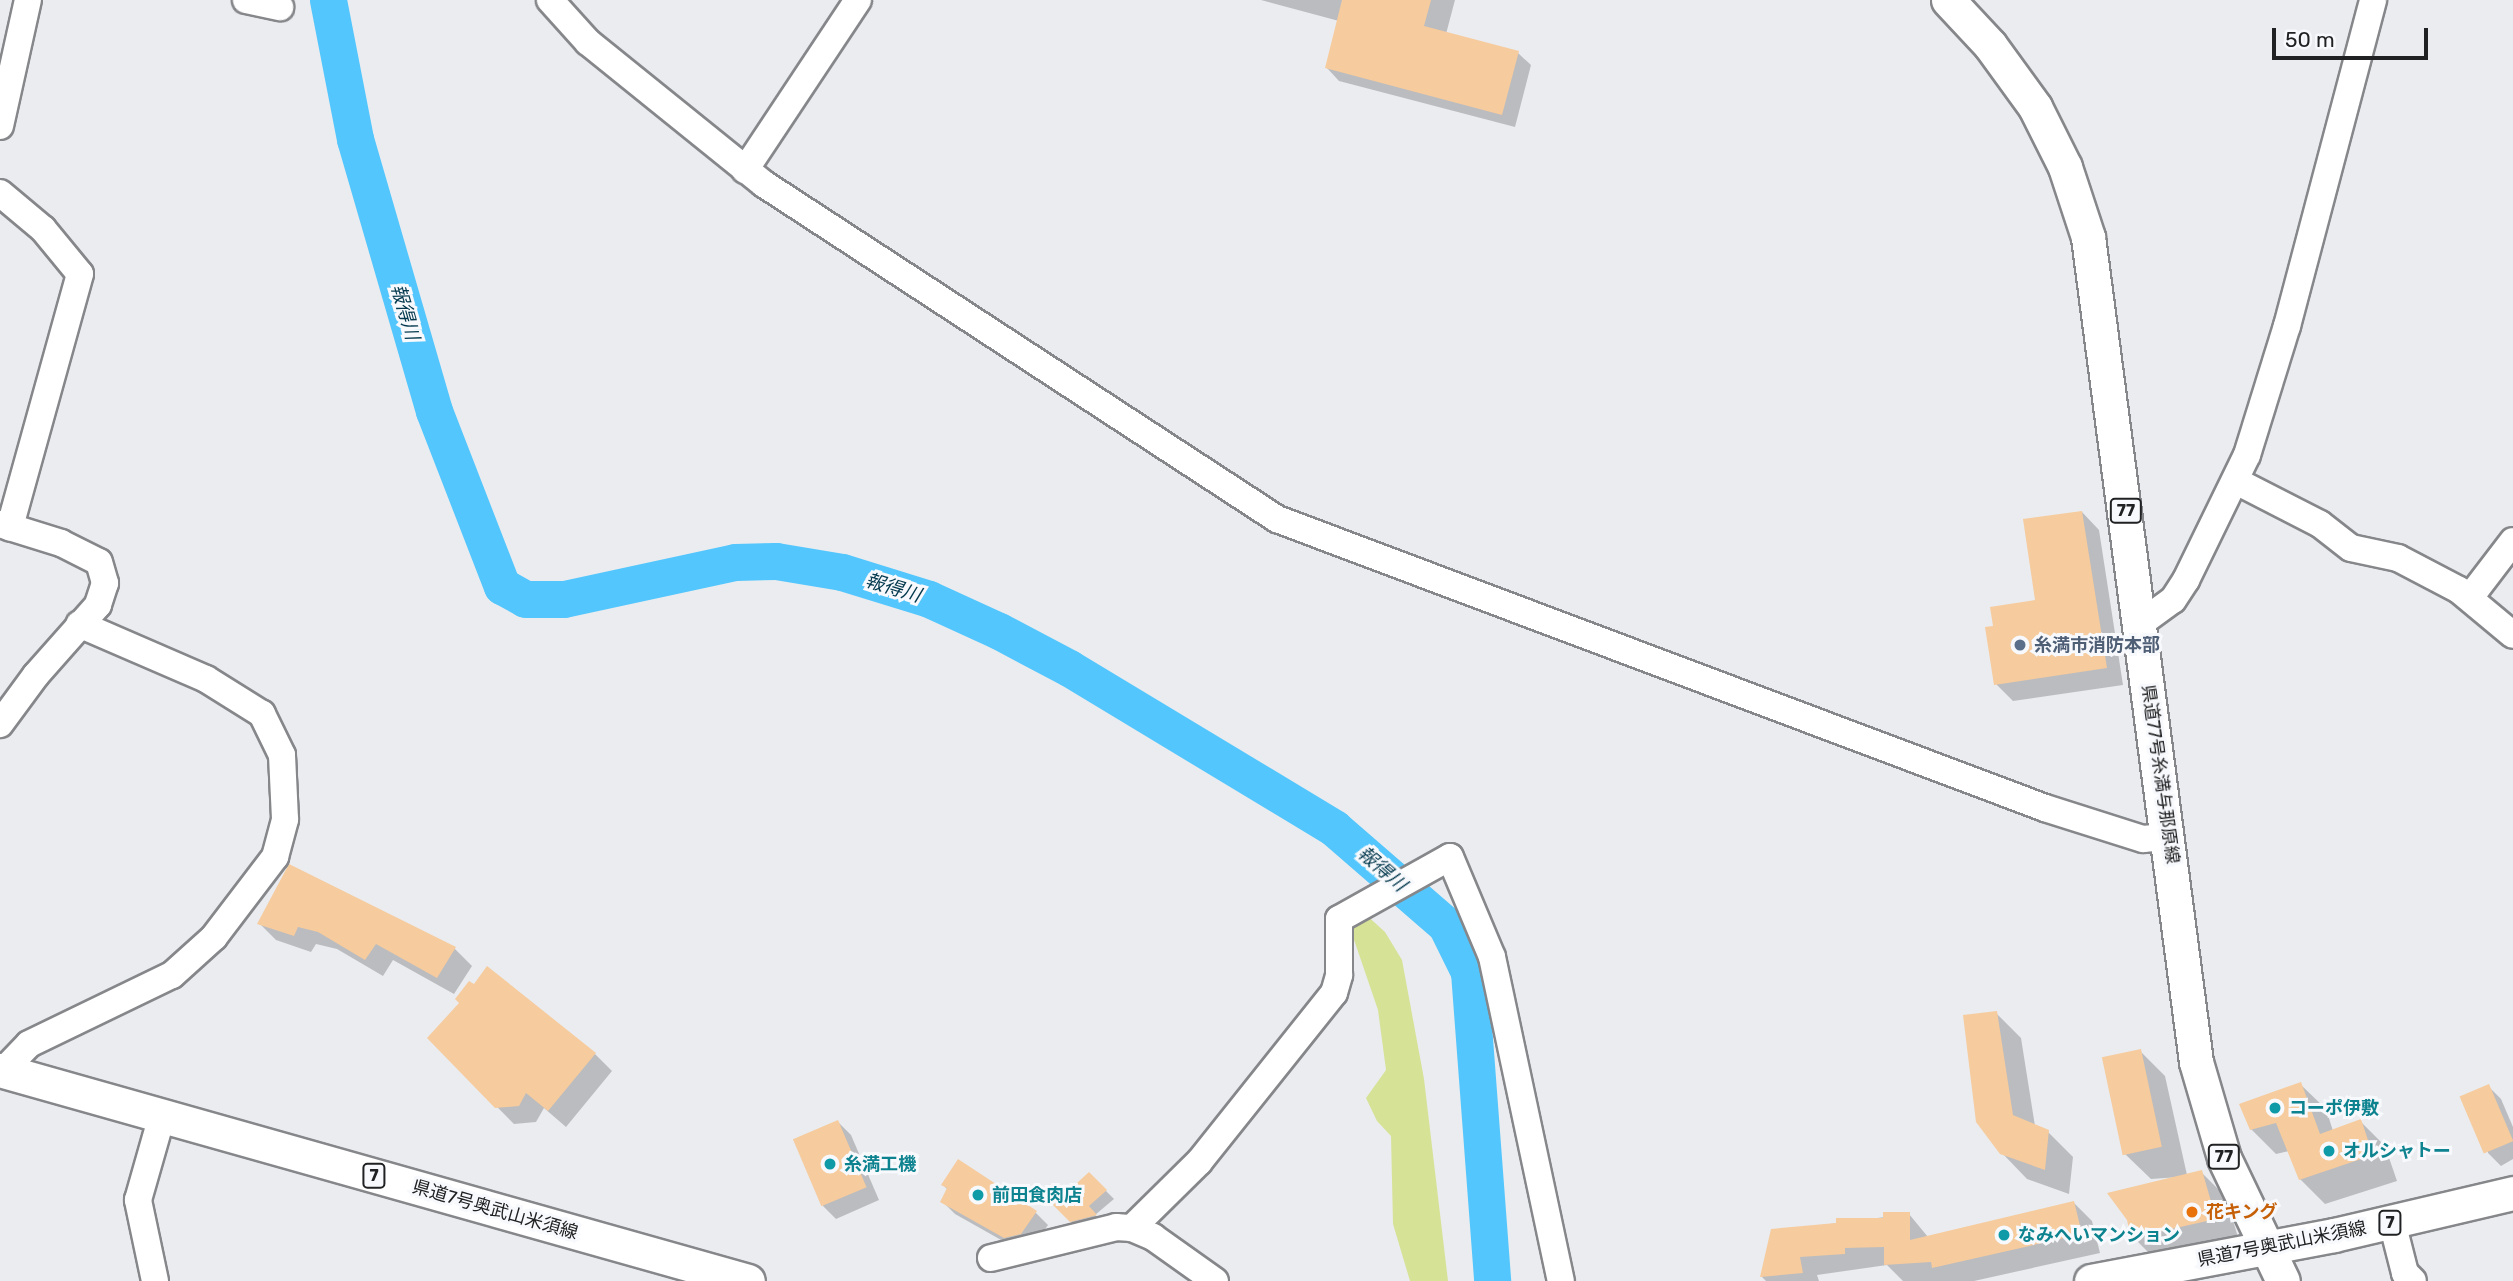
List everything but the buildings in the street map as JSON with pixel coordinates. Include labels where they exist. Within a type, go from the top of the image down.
[{"type":"main road","name":"県道77号糸満与那原線","points":[[1948,0],[2021,85],[2048,130],[2076,195],[2094,269],[2203,1095],[2229,1168],[2283,1281]]},
{"type":"main road","name":"県道7号奥武山米須線","points":[[1,1071],[748,1281]]},
{"type":"main road","name":"県道7号奥武山米須線","points":[[2091,1281],[2392,1222],[2513,1192]]},
{"type":"street","points":[[0,126],[27,0]]},
{"type":"street","points":[[246,0],[280,7]]},
{"type":"street","points":[[550,0],[588,42],[745,170],[1277,519],[2034,804],[2143,839],[2168,837]]},
{"type":"street","points":[[745,170],[858,0]]},
{"type":"street","points":[[2141,623],[2172,600],[2186,580],[2236,481],[2287,326],[2373,0]]},
{"type":"street","points":[[0,193],[43,229],[80,274],[5,525],[61,543],[99,562],[105,583],[98,605],[79,624],[0,724]]},
{"type":"street","points":[[2236,481],[2320,524],[2351,548],[2398,558],[2471,596],[2513,635]]},
{"type":"street","points":[[2471,596],[2513,541]]},
{"type":"street","points":[[1,1071],[29,1044],[172,975],[214,937],[275,857],[285,818],[282,755],[262,714],[206,679],[79,624]]},
{"type":"street","points":[[1132,1228],[1199,1162],[1334,993],[1339,975],[1339,919],[1450,857],[1492,957],[1561,1281]]},
{"type":"street","points":[[155,1281],[138,1200],[162,1116]]},
{"type":"street","points":[[2392,1222],[2405,1273],[2413,1281]]},
{"type":"street","points":[[991,1258],[1116,1227],[1132,1228],[1153,1237],[1215,1281]]},
{"type":"green space","points":[[1363,912],[1385,932],[1402,960],[1424,1079],[1448,1281],[1410,1281],[1393,1224],[1391,1136],[1377,1121],[1366,1098],[1386,1070],[1378,1010],[1350,928]]},
{"type":"waterway","name":"報得川","points":[[328,0],[355,139],[434,411],[502,586],[525,599],[564,599],[735,562],[776,561],[842,572],[929,599],[999,631],[1069,668],[1334,828],[1446,925],[1469,972],[1492,1281]]},
{"type":"place","name":"糸満市消防本部","points":[[2020,645]]},
{"type":"place","name":"コーポ伊敷","points":[[2275,1108]]},
{"type":"place","name":"オルシャトー","points":[[2329,1151]]},
{"type":"place","name":"糸満工機","points":[[830,1164]]},
{"type":"place","name":"前田食肉店","points":[[978,1195]]},
{"type":"place","name":"花キング","points":[[2192,1212]]},
{"type":"place","name":"なみへいマンション","points":[[2004,1235]]}]
